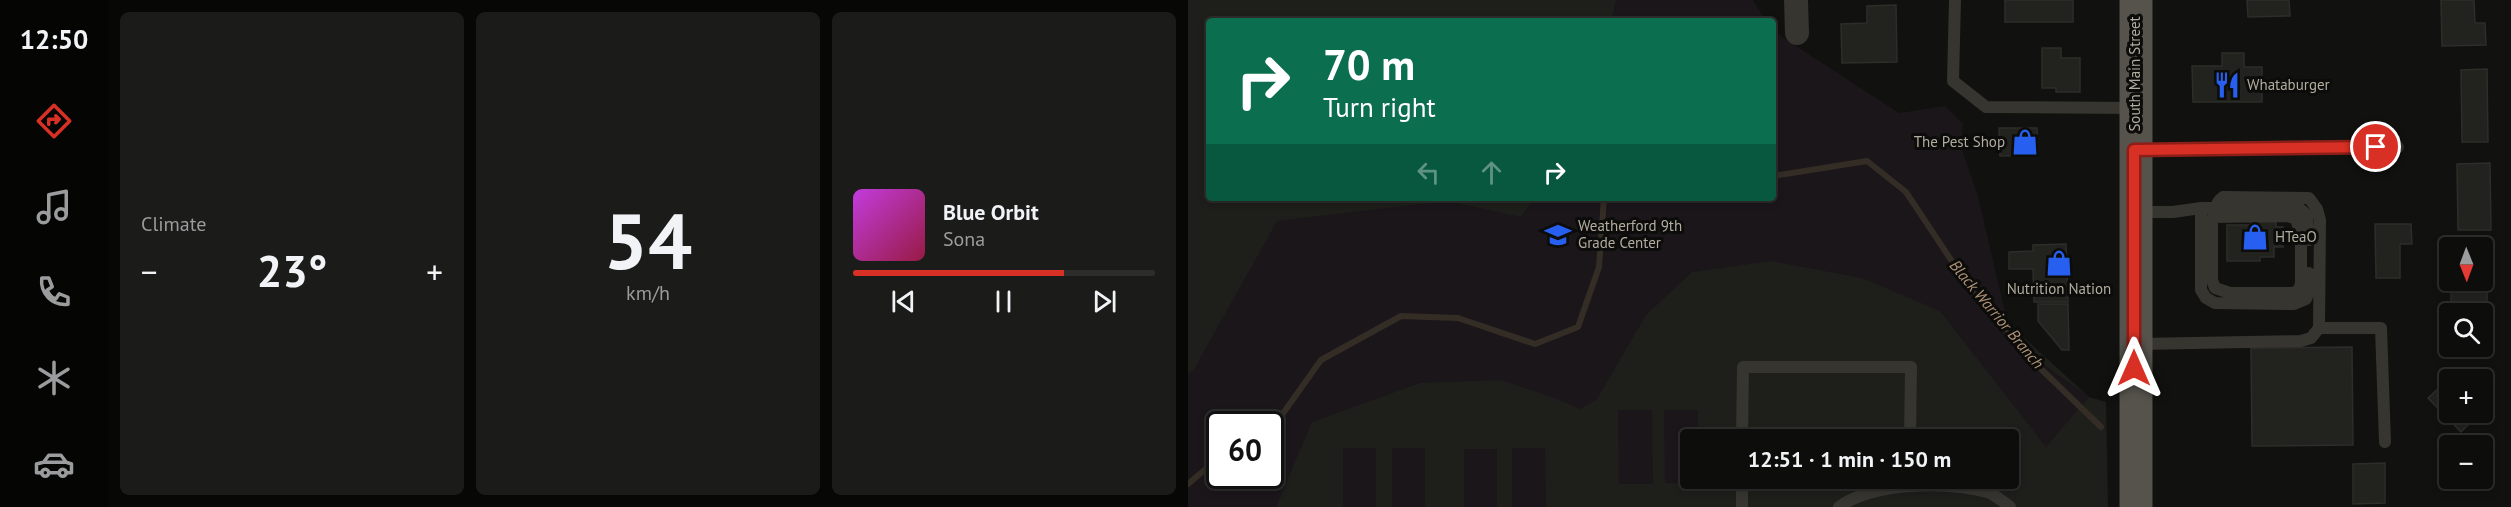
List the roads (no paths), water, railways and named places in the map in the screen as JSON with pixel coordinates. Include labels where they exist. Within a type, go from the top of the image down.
[{"type":"main road","name":"South Main Street","points":[[2136,0],[2134,150],[2136,507]]},
{"type":"street","points":[[1796,0],[1797,33]]},
{"type":"lane","points":[[1954,0],[1953,81],[1986,107],[2136,108]]},
{"type":"lane","points":[[2134,150],[2398,147]]},
{"type":"lane","points":[[2134,212],[2173,212],[2201,208],[2214,212],[2288,216],[2296,219],[2301,234],[2299,290],[2293,293],[2229,293],[2215,288],[2212,280],[2214,212],[2218,201],[2223,197],[2302,196],[2309,198],[2314,204],[2320,220],[2319,328],[2311,338],[2301,341],[2134,345]]},
{"type":"lane","points":[[2201,208],[2201,290],[2206,298],[2215,303],[2294,304],[2306,299],[2309,291],[2307,215],[2300,209],[2287,207],[2214,212]]},
{"type":"lane","points":[[2319,328],[2381,328],[2385,442]]},
{"type":"lane","points":[[1742,429],[1743,367],[1911,367],[1910,429]]},
{"type":"lane","points":[[1742,489],[1742,507]]},
{"type":"lane","points":[[1839,507],[1850,498],[1886,489]]},
{"type":"lane","points":[[1964,489],[1989,492],[2010,507]]},
{"type":"waterway","name":"Black Warrior Branch","points":[[1776,176],[1867,161],[1906,192],[1963,278],[2039,367],[2101,427]]},
{"type":"waterway","name":"Black Warrior Branch","points":[[1284,412],[1321,360],[1401,316],[1458,318],[1535,344],[1578,327],[1599,267],[1604,201]]},
{"type":"waterway","name":"Black Warrior Branch","points":[[1188,484],[1206,469]]},
{"type":"place","name":"Whataburger","points":[[2227,85]]},
{"type":"place","name":"The Pest Shop","points":[[2025,142]]},
{"type":"place","name":"Weatherford 9th Grade Center","points":[[1558,235]]},
{"type":"place","name":"HTeaO","points":[[2255,237]]},
{"type":"place","name":"Nutrition Nation","points":[[2059,263]]}]
